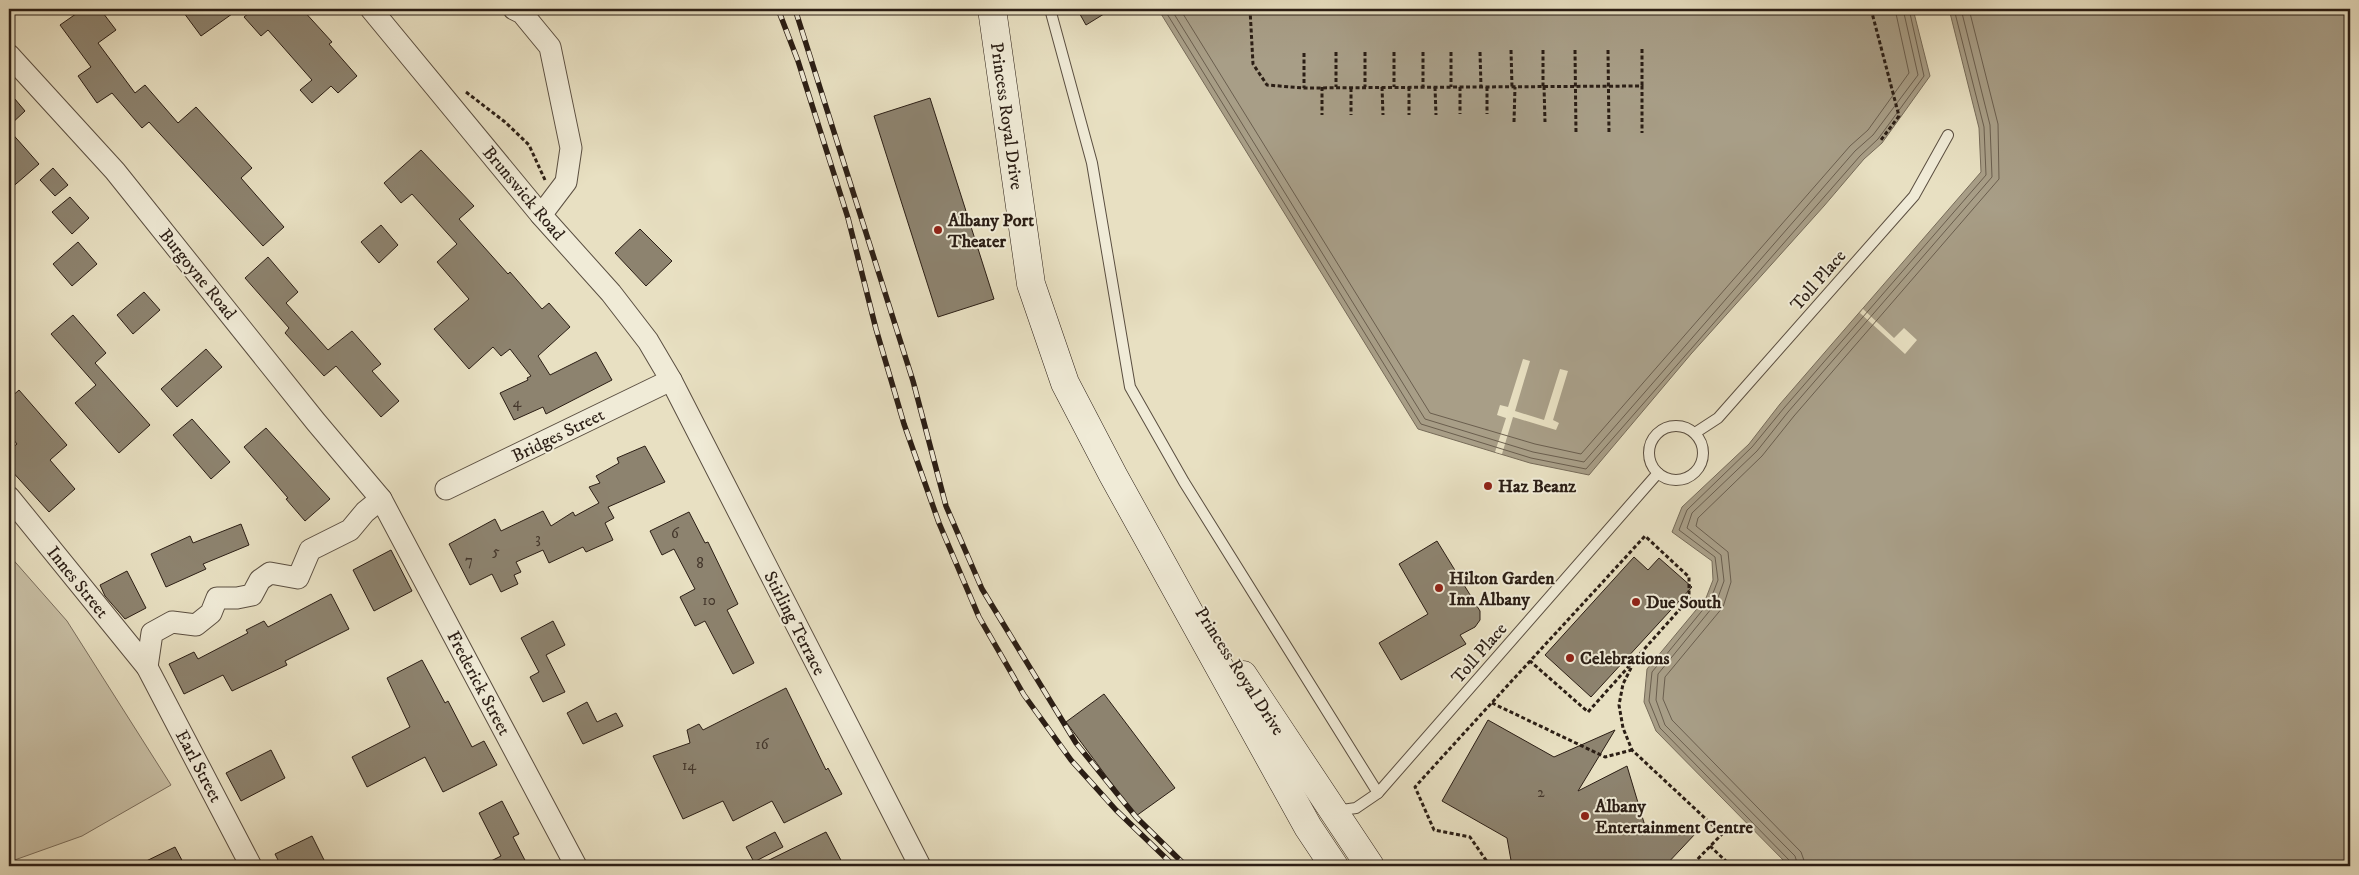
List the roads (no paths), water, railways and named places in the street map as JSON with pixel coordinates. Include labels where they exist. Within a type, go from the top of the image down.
[{"type":"main road","name":"Princess Royal Drive","points":[[992,9],[1031,284],[1065,383],[1113,475],[1308,827],[1334,866]]},
{"type":"main road","name":"Princess Royal Drive","points":[[1113,475],[1332,812],[1370,866]]},
{"type":"main road","points":[[1308,827],[1332,812]]},
{"type":"street","name":"Brunswick Road","points":[[370,9],[542,215],[611,292],[648,341],[671,380]]},
{"type":"street","points":[[514,9],[522,14],[550,47],[571,148],[566,182],[542,215]]},
{"type":"street","name":"Burgoyne Road","points":[[9,55],[115,171],[316,422],[381,499]]},
{"type":"street","name":"Bridges Street","points":[[446,489],[671,380]]},
{"type":"street","name":"Stirling Terrace","points":[[671,380],[920,866]]},
{"type":"street","name":"Innes Street","points":[[9,497],[147,667]]},
{"type":"street","points":[[147,667],[152,633],[172,622],[196,625],[211,613],[216,598],[237,598],[252,595],[260,580],[270,573],[298,578],[310,550],[350,530],[365,512],[381,499]]},
{"type":"street","name":"Frederick Street","points":[[381,499],[576,866]]},
{"type":"street","name":"Earl Street","points":[[147,667],[251,866]]},
{"type":"lane","points":[[1050,9],[1092,163],[1130,386],[1184,482],[1378,793]]},
{"type":"lane","name":"Toll Place","points":[[1695,433],[1718,418],[1914,196],[1948,135]]},
{"type":"lane","points":[[1677,426],[1695,433],[1700,440],[1703,456],[1696,471],[1690,476],[1673,480],[1658,473],[1649,457],[1653,438],[1659,431],[1677,426]]},
{"type":"lane","name":"Toll Place","points":[[1332,812],[1356,808],[1378,793],[1658,473]]},
{"type":"water","points":[[1158,9],[1913,9],[1930,76],[1882,143],[1864,159],[1691,354],[1589,475],[1530,463],[1418,429]]},
{"type":"water","points":[[1949,9],[2350,9],[2350,866],[1789,866],[1656,731],[1644,702],[1647,669],[1706,598],[1713,580],[1712,561],[1672,532],[1682,507],[1749,444],[1780,404],[1981,172],[1979,128]]},
{"type":"railway","points":[[778,9],[798,61],[848,218],[876,329],[904,424],[939,523],[979,617],[1024,695],[1071,760],[1116,810],[1174,866]]},
{"type":"railway","points":[[795,9],[913,381],[946,506],[982,589],[1076,743],[1136,817],[1186,866]]},
{"type":"place","name":"Albany Port Theater","points":[[938,230]]},
{"type":"place","name":"Haz Beanz","points":[[1488,486]]},
{"type":"place","name":"Hilton Garden Inn Albany","points":[[1439,588]]},
{"type":"place","name":"Due South","points":[[1636,602]]},
{"type":"place","name":"Celebrations","points":[[1570,658]]},
{"type":"place","name":"Albany Entertainment Centre","points":[[1585,816]]}]
